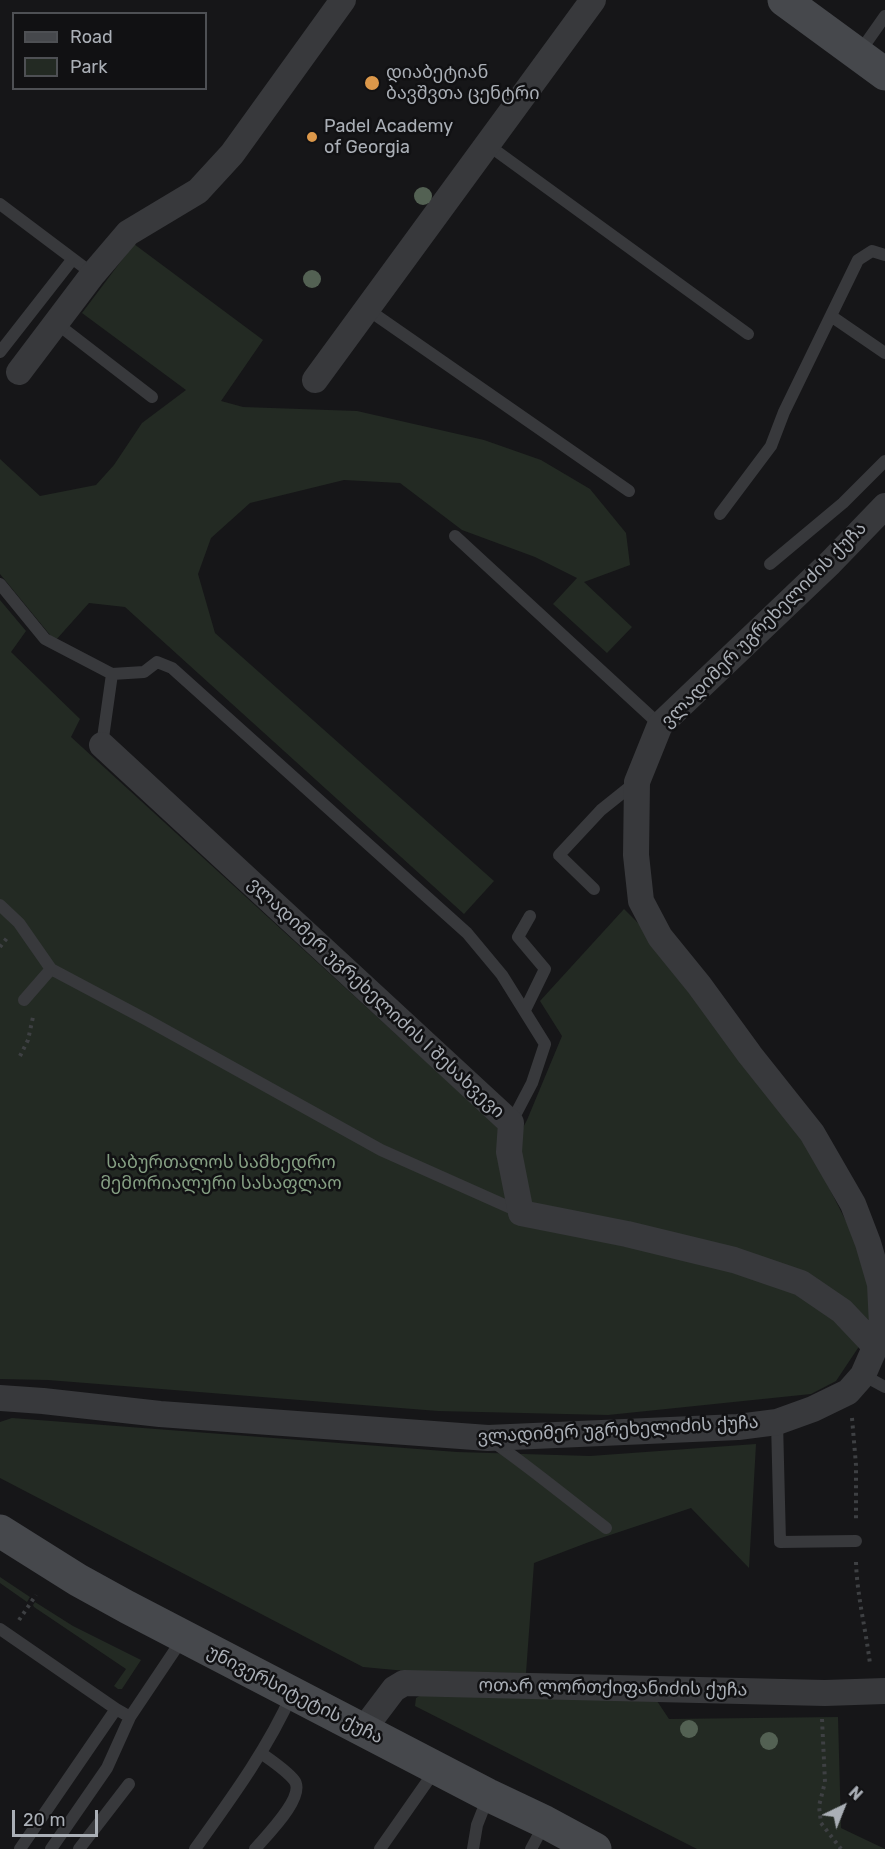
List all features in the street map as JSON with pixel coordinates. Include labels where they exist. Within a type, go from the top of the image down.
[{"type":"main road","points":[[784,0],[885,74]]},
{"type":"main road","name":"უნივერსიტეტის ქუჩა","points":[[0,1531],[78,1580],[488,1795],[538,1836],[595,1849]]},
{"type":"street","points":[[19,372],[56,323],[82,267],[128,233],[198,191],[232,154],[344,0]]},
{"type":"street","points":[[315,380],[593,0]]},
{"type":"street","name":"ვლადიმერ უგრეხელიძის ქუჩა","points":[[0,1398],[160,1414],[488,1438],[738,1427],[777,1422],[813,1409],[866,1384],[882,1325],[880,1284],[868,1243],[853,1204],[812,1133],[660,937],[641,900],[636,855],[637,782],[660,725],[830,563],[885,506]]},
{"type":"street","name":"ვლადიმერ უგრეხელიძის I შესახვევი","points":[[102,745],[511,1122],[509,1152],[521,1212]]},
{"type":"street","points":[[521,1212],[627,1234],[734,1260],[801,1283],[842,1311],[876,1347]]},
{"type":"street","name":"ოთარ ლორთქიფანიძის ქუჩა","points":[[363,1730],[394,1689],[404,1683],[814,1693],[880,1691]]},
{"type":"lane","points":[[858,54],[885,16]]},
{"type":"lane","points":[[488,145],[748,334]]},
{"type":"lane","points":[[0,204],[82,267],[0,352]]},
{"type":"lane","points":[[720,514],[771,446],[784,412],[858,260],[873,251],[885,255]]},
{"type":"lane","points":[[367,309],[629,491]]},
{"type":"lane","points":[[831,316],[885,352]]},
{"type":"lane","points":[[56,323],[152,397]]},
{"type":"lane","points":[[770,564],[843,503],[885,461]]},
{"type":"lane","points":[[454,536],[660,725]]},
{"type":"lane","points":[[0,584],[45,639],[112,674],[144,672],[157,662],[172,668],[466,933],[502,975],[545,1044],[532,1083],[511,1122]]},
{"type":"lane","points":[[102,745],[112,674]]},
{"type":"lane","points":[[594,889],[559,855],[601,810],[637,782]]},
{"type":"lane","points":[[0,905],[19,923],[51,969],[381,1150],[521,1212]]},
{"type":"lane","points":[[525,1010],[545,969],[518,937],[531,916]]},
{"type":"lane","points":[[24,1000],[51,969]]},
{"type":"lane","points":[[777,1422],[780,1542],[856,1541]]},
{"type":"lane","points":[[488,1438],[606,1528]]},
{"type":"lane","points":[[0,1629],[130,1717]]},
{"type":"lane","points":[[51,1849],[107,1768],[130,1717],[184,1637]]},
{"type":"lane","points":[[195,1849],[261,1753],[280,1722],[293,1693]]},
{"type":"lane","points":[[20,1849],[116,1709]]},
{"type":"lane","points":[[255,1849],[294,1802],[298,1790],[295,1781],[261,1753]]},
{"type":"lane","points":[[380,1849],[436,1768]]},
{"type":"lane","points":[[79,1849],[129,1784]]},
{"type":"lane","points":[[473,1849],[477,1826],[488,1795]]},
{"type":"path","points":[[20,1056],[30,1034],[34,1013]]},
{"type":"path","points":[[866,1384],[855,1433],[856,1574],[880,1691]]},
{"type":"path","points":[[30,1603],[36,1595]]},
{"type":"path","points":[[822,1712],[825,1782],[819,1806],[821,1823],[841,1849]]},
{"type":"green space","points":[[134,244],[263,340],[221,401],[243,407],[357,411],[484,440],[541,460],[590,489],[626,533],[630,565],[584,582],[632,627],[607,653],[553,604],[577,578],[535,557],[462,530],[400,483],[344,480],[250,503],[211,538],[198,574],[215,633],[494,881],[464,914],[125,607],[89,603],[55,641],[0,574],[0,459],[40,496],[96,485],[114,465],[142,423],[186,390],[82,313]]},
{"type":"green space","name":"საბურთალოს სამხედრო მემორიალური სასაფლაო","points":[[0,600],[26,631],[11,652],[80,719],[71,737],[515,1143],[562,1036],[540,1001],[624,909],[654,939],[783,1108],[816,1162],[851,1231],[875,1290],[870,1330],[836,1381],[811,1394],[608,1415],[438,1411],[48,1380],[0,1379]]},
{"type":"green space","points":[[12,1418],[457,1452],[590,1456],[756,1444],[749,1568],[691,1508],[534,1563],[526,1673],[406,1671],[363,1667],[0,1478],[0,1422]]},
{"type":"green space","points":[[0,1577],[30,1597],[27,1602],[0,1583]]},
{"type":"green space","points":[[35,1602],[73,1626],[141,1660],[122,1689],[114,1686],[126,1669],[34,1607]]},
{"type":"green space","points":[[421,1695],[655,1698],[669,1719],[838,1717],[841,1828],[885,1849],[697,1849],[415,1706],[416,1698]]},
{"type":"place","name":"დიაბეტიან ბავშვთა ცენტრი","points":[[372,83]]},
{"type":"place","name":"Padel Academy of Georgia","points":[[312,137]]}]
